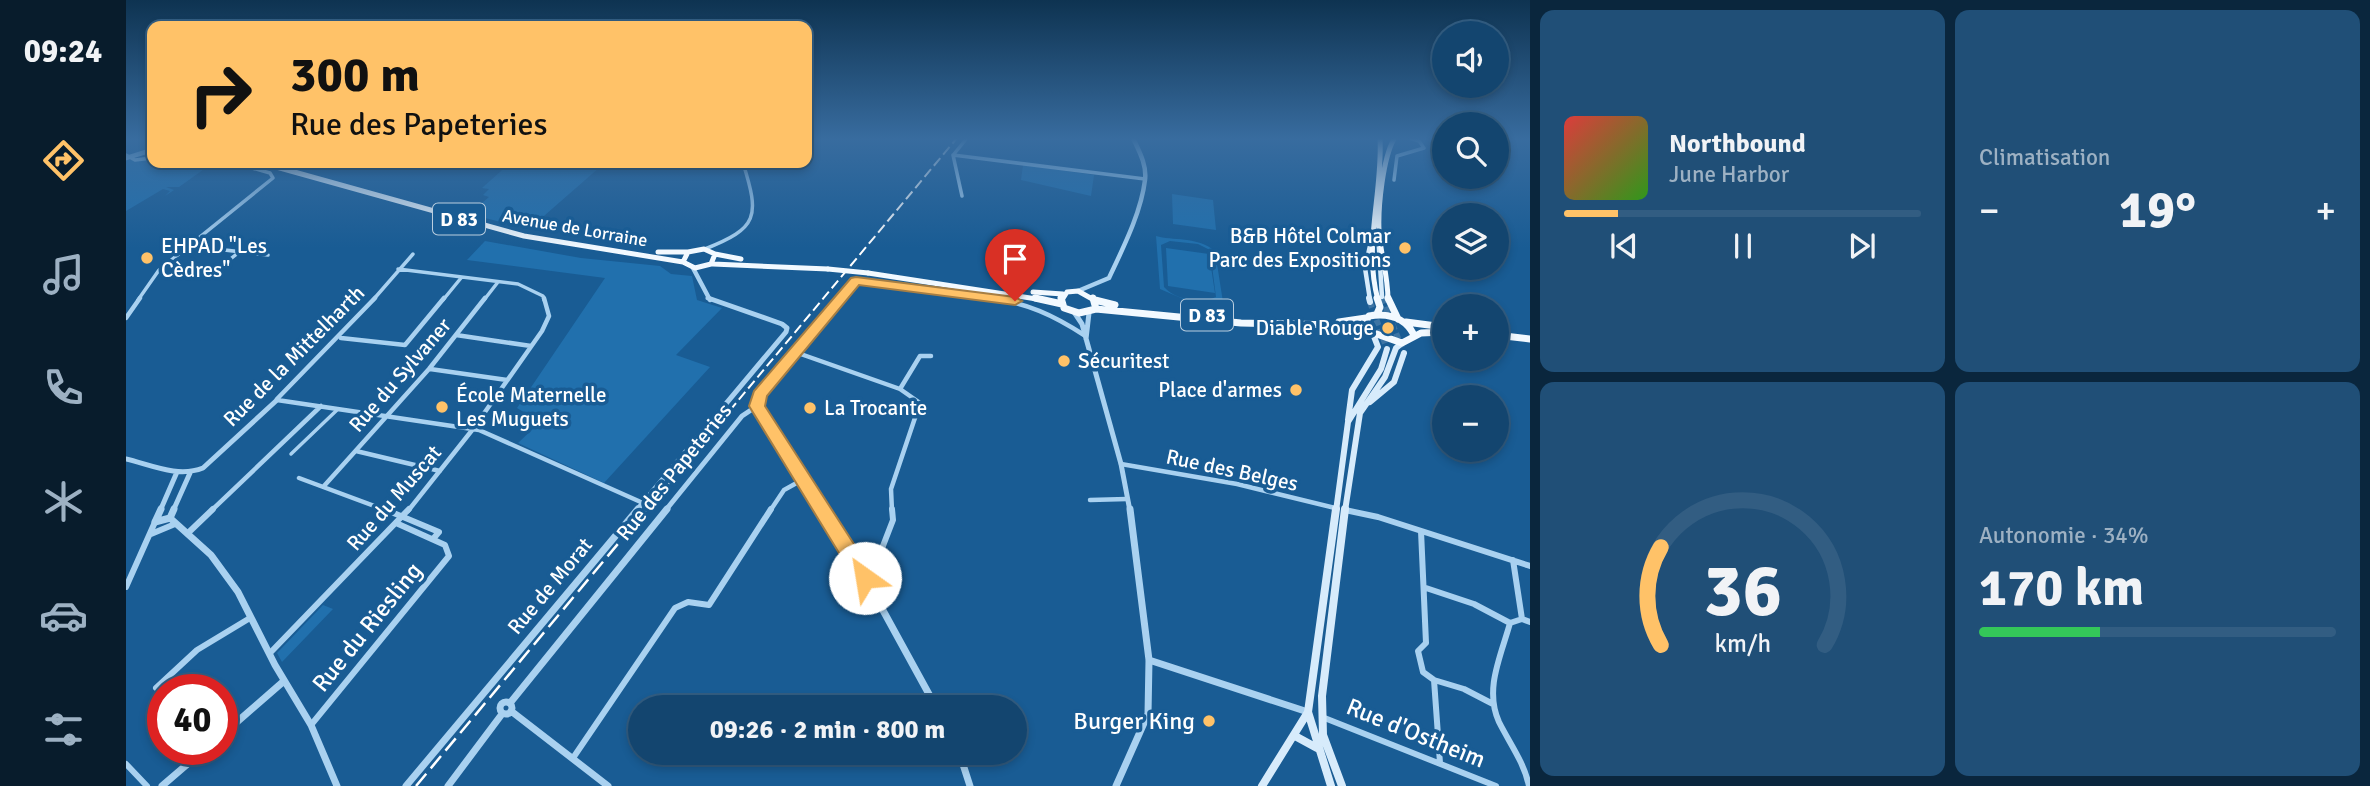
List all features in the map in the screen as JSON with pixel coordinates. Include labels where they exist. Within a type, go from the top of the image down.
[{"type":"main road","name":"Avenue de Lorraine","points":[[304,175],[524,236],[683,262]]},
{"type":"main road","name":"Avenue de Lorraine","points":[[320,175],[541,235],[663,253],[704,249]]},
{"type":"main road","points":[[1370,302],[1365,268],[1372,237],[1379,175]]},
{"type":"main road","points":[[1382,297],[1378,230],[1384,175]]},
{"type":"main road","points":[[1378,230],[1388,273],[1388,303],[1414,335]]},
{"type":"main road","points":[[1372,237],[1374,286],[1380,307],[1377,314]]},
{"type":"main road","points":[[704,249],[745,260],[869,271],[1063,294],[1078,292],[1093,298],[1092,311],[1074,312],[1062,304],[1005,292],[869,271]]},
{"type":"main road","points":[[688,252],[683,262],[693,268],[829,268]]},
{"type":"main road","points":[[710,266],[714,253]]},
{"type":"main road","points":[[1062,304],[1063,294]]},
{"type":"main road","name":"D 83","points":[[1093,298],[1111,304],[1238,318],[1352,322],[1366,318]]},
{"type":"main road","name":"D 83","points":[[1092,311],[1241,323],[1337,325],[1373,334]]},
{"type":"main road","points":[[1348,422],[1347,411],[1356,381],[1378,347],[1373,334],[1366,326],[1366,318],[1377,314],[1432,325]]},
{"type":"main road","points":[[1342,786],[1330,759],[1322,717],[1356,423],[1385,377],[1396,348],[1414,335],[1432,333]]},
{"type":"main road","points":[[1373,334],[1402,343]]},
{"type":"main road","points":[[1509,335],[1530,337]]},
{"type":"main road","points":[[1262,786],[1308,712],[1348,422],[1355,405],[1383,367],[1387,349]]},
{"type":"main road","points":[[1368,403],[1392,386],[1404,364],[1404,353]]},
{"type":"main road","points":[[1335,508],[1345,510]]},
{"type":"main road","points":[[1308,712],[1322,717]]},
{"type":"main road","points":[[1308,712],[1331,786]]},
{"type":"main road","points":[[1295,736],[1317,748]]},
{"type":"street","points":[[126,318],[159,270],[273,177],[271,175]]},
{"type":"street","points":[[704,249],[737,236],[747,224],[752,194],[746,175]]},
{"type":"street","points":[[957,175],[962,196]]},
{"type":"street","points":[[1110,175],[1145,179]]},
{"type":"street","points":[[1078,292],[1109,278],[1115,269],[1143,195],[1145,175]]},
{"type":"street","points":[[1394,180],[1395,175]]},
{"type":"street","points":[[714,253],[718,242]]},
{"type":"street","points":[[189,246],[268,255]]},
{"type":"street","points":[[223,265],[239,252]]},
{"type":"street","name":"Rue de la Mittelharth","points":[[190,473],[203,468],[277,400],[340,338],[413,254]]},
{"type":"street","points":[[701,281],[710,266]]},
{"type":"street","name":"Rue de Morat","points":[[406,786],[787,330],[782,324],[710,300],[704,294],[701,281],[693,268]]},
{"type":"street","name":"Rue du Muscat","points":[[269,653],[403,517],[473,429],[547,323],[547,303],[530,288],[398,269]]},
{"type":"street","points":[[340,338],[405,345],[461,277]]},
{"type":"street","name":"Rue des Papeteries","points":[[511,707],[742,416],[757,406],[763,389],[856,281],[1021,302],[1042,309],[1084,337]]},
{"type":"street","name":"Rue du Sylvaner","points":[[324,486],[429,369],[498,282]]},
{"type":"street","points":[[1093,286],[1093,298]]},
{"type":"street","points":[[1084,337],[1092,311]]},
{"type":"street","points":[[1074,312],[1082,324],[1121,464],[1149,660],[1148,714],[1116,786]]},
{"type":"street","points":[[1071,328],[1082,324]]},
{"type":"street","points":[[456,335],[532,346]]},
{"type":"street","points":[[795,352],[900,389],[916,397],[920,408],[891,489],[893,520],[868,583]]},
{"type":"street","points":[[900,389],[920,356],[931,356]]},
{"type":"street","points":[[429,369],[507,380]]},
{"type":"street","points":[[277,400],[473,429],[644,503]]},
{"type":"street","points":[[187,533],[321,406]]},
{"type":"street","points":[[757,406],[868,583],[929,695]]},
{"type":"street","points":[[291,454],[338,408]]},
{"type":"street","points":[[356,451],[441,471]]},
{"type":"street","points":[[126,459],[190,473],[173,521],[150,535]]},
{"type":"street","name":"Rue des Belges","points":[[1121,464],[1237,484],[1335,508]]},
{"type":"street","points":[[126,587],[177,472]]},
{"type":"street","points":[[299,478],[439,532],[433,539],[397,523]]},
{"type":"street","points":[[573,758],[675,608],[681,602],[692,600],[709,605],[784,490],[802,480]]},
{"type":"street","points":[[1090,500],[1127,499]]},
{"type":"street","points":[[1345,510],[1530,566]]},
{"type":"street","points":[[155,522],[173,521],[221,568],[311,726],[337,786]]},
{"type":"street","points":[[1421,531],[1426,588],[1426,643],[1418,651],[1423,672],[1434,680],[1464,689],[1493,704]]},
{"type":"street","name":"Rue du Riesling","points":[[311,726],[450,552],[445,545],[433,539]]},
{"type":"street","points":[[1513,560],[1522,619]]},
{"type":"street","points":[[1426,588],[1450,594],[1510,623],[1522,619],[1530,622]]},
{"type":"street","points":[[171,674],[198,650],[251,617]]},
{"type":"street","points":[[1510,623],[1493,683],[1493,704],[1529,781]]},
{"type":"street","points":[[1149,660],[1187,670],[1308,712]]},
{"type":"street","points":[[1434,680],[1440,763]]},
{"type":"street","points":[[238,721],[284,681]]},
{"type":"street","points":[[447,786],[502,714],[511,707],[608,786]]},
{"type":"street","name":"Rue d'Ostheim","points":[[1322,717],[1496,786]]},
{"type":"street","points":[[126,764],[148,786]]},
{"type":"street","points":[[162,786],[186,765]]},
{"type":"street","points":[[963,765],[970,786]]},
{"type":"shaded area","points":[[126,175],[196,175],[179,187],[166,187],[174,190],[165,196],[170,191],[163,189],[126,211]]},
{"type":"shaded area","points":[[497,175],[591,175],[529,229],[469,214],[489,197],[483,195],[489,189],[482,188]]},
{"type":"shaded area","points":[[1022,175],[1094,175],[1091,196],[1021,180]]},
{"type":"shaded area","points":[[1172,194],[1213,200],[1216,230],[1173,224]]},
{"type":"shaded area","points":[[1156,236],[1193,241],[1215,251],[1223,302],[1188,301],[1160,289]],"holes":[[[1170,241],[1198,244],[1210,250],[1216,297],[1188,300],[1164,287],[1161,245]]]},
{"type":"shaded area","points":[[485,241],[581,258],[660,266],[671,274],[692,276],[697,300],[722,308],[676,355],[710,367],[604,483],[518,443],[540,422],[517,408],[605,278],[467,260]]},
{"type":"shaded area","points":[[1166,248],[1209,254],[1215,293],[1168,286]]},
{"type":"shaded area","points":[[323,605],[333,609],[282,662],[277,653]]},
{"type":"tunnel","points":[[1382,298],[1404,353]]},
{"type":"tunnel","points":[[1370,302],[1387,349]]},
{"type":"railway","points":[[646,511],[926,175]]},
{"type":"railway","points":[[416,786],[647,509]]},
{"type":"place","name":"B&B Hôtel Colmar Parc des Expositions","points":[[1405,248]]},
{"type":"place","name":"EHPAD \"Les Cèdres\"","points":[[147,258]]},
{"type":"place","name":"Diable Rouge","points":[[1388,328]]},
{"type":"place","name":"Sécuritest","points":[[1064,361]]},
{"type":"place","name":"Place d'armes","points":[[1296,390]]},
{"type":"place","name":"École Maternelle Les Muguets","points":[[442,407]]},
{"type":"place","name":"La Trocante","points":[[810,408]]},
{"type":"place","name":"Burger King","points":[[1209,721]]},
{"type":"route","points":[[865,578],[757,406],[763,389],[850,284],[856,281],[1015,301]]}]
